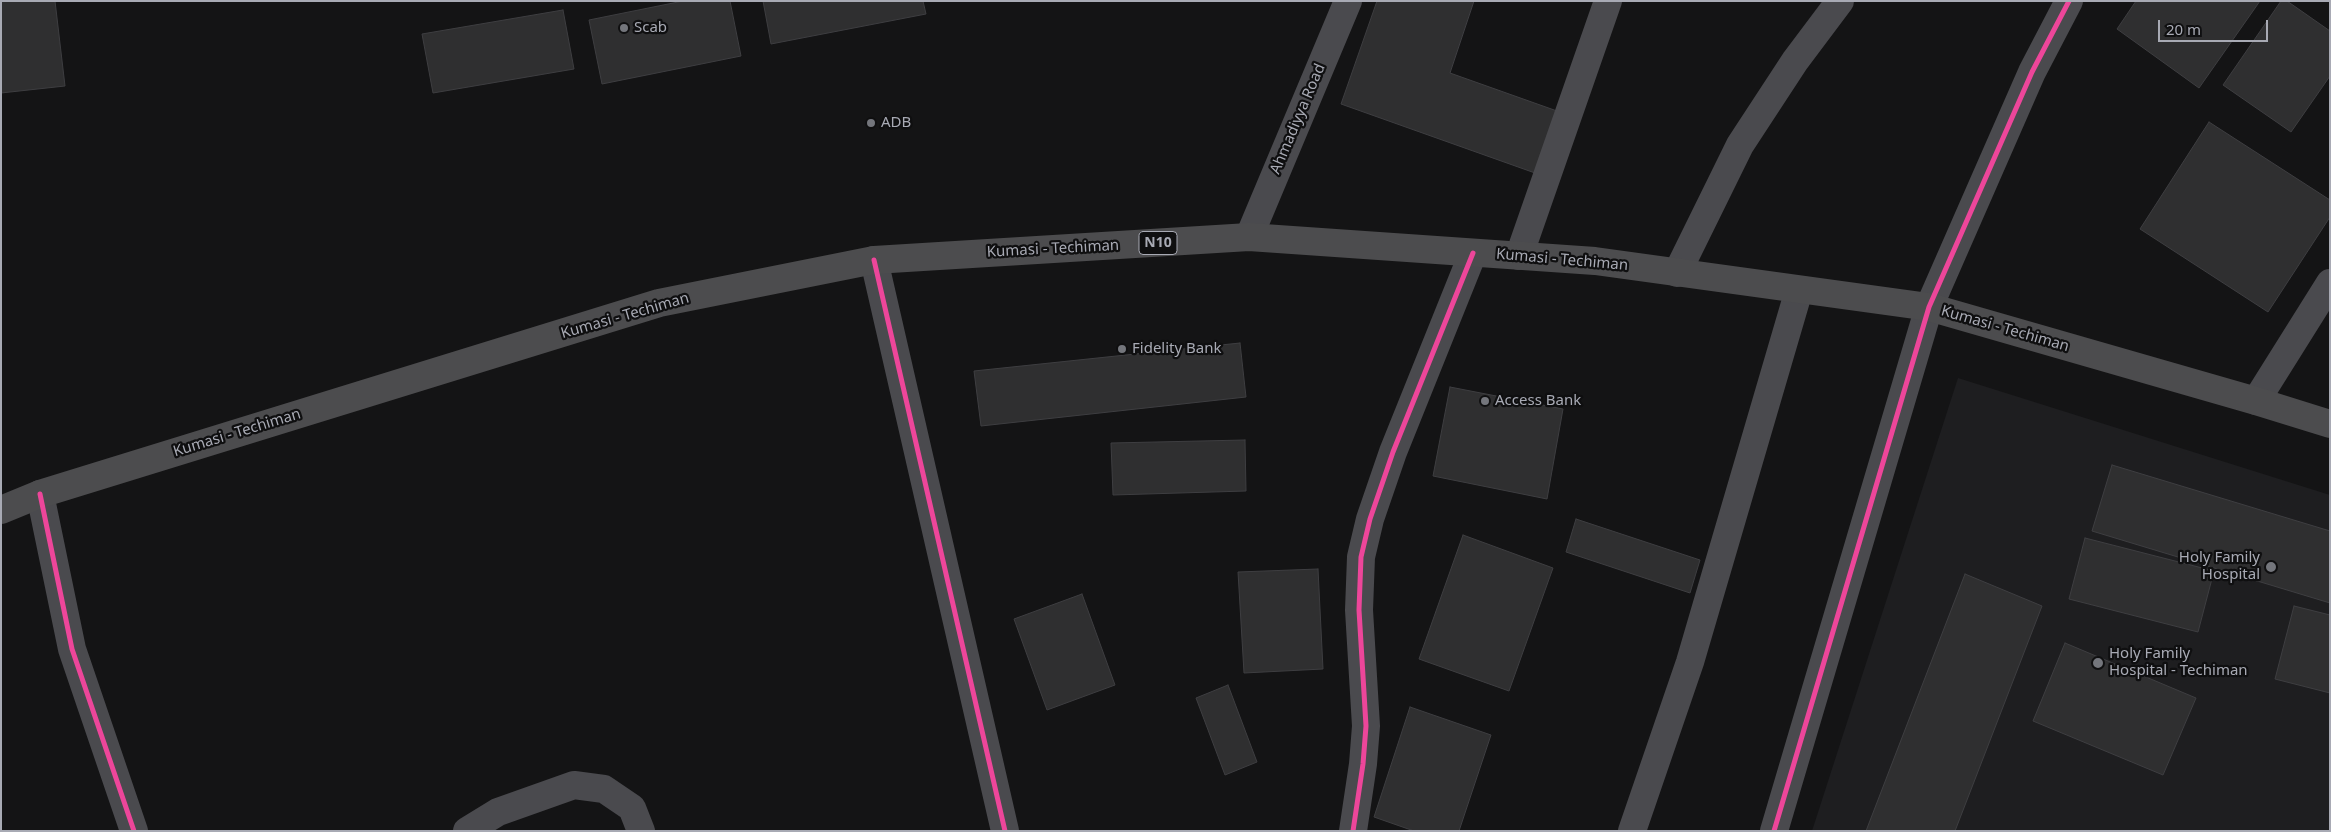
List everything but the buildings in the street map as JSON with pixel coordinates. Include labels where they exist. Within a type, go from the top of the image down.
[{"type":"highway","name":"Kumasi - Techiman","points":[[1,510],[40,494],[659,303],[874,260],[1249,238],[1595,261],[1929,307],[2330,424]]},
{"type":"street","name":"Ahmadiyya Road","points":[[1249,238],[1348,1]]},
{"type":"street","points":[[1518,256],[1608,1]]},
{"type":"street","points":[[1677,273],[1740,145],[1795,61],[1840,1]]},
{"type":"street","points":[[1774,831],[1929,307],[2032,72],[2068,1]]},
{"type":"street","points":[[1353,831],[1364,764],[1366,726],[1359,610],[1361,557],[1370,519],[1392,452],[1473,253]]},
{"type":"street","points":[[874,260],[1005,831]]},
{"type":"street","points":[[2256,401],[2330,283]]},
{"type":"street","points":[[1632,831],[1690,662],[1800,290]]},
{"type":"street","points":[[40,494],[72,649],[134,831]]},
{"type":"street","points":[[467,831],[498,812],[574,785],[604,789],[632,808],[642,831]]},
{"type":"shaded area","name":"Holy Family Hospital - Techiman","points":[[1958,378],[2330,495],[2330,831],[1812,831]]},
{"type":"cycle path","points":[[1774,831],[1929,307],[2032,72],[2069,1]]},
{"type":"cycle path","points":[[1353,831],[1363,764],[1366,726],[1359,610],[1361,557],[1370,519],[1393,452],[1473,253]]},
{"type":"cycle path","points":[[874,260],[1005,831]]},
{"type":"cycle path","points":[[40,494],[72,649],[134,831]]},
{"type":"place","name":"Scab","points":[[624,28]]},
{"type":"place","name":"ADB","points":[[871,123]]},
{"type":"place","name":"Fidelity Bank","points":[[1122,349]]},
{"type":"place","name":"Access Bank","points":[[1485,401]]},
{"type":"place","name":"Holy Family Hospital","points":[[2271,567]]},
{"type":"place","name":"Holy Family Hospital - Techiman","points":[[2098,663]]}]
